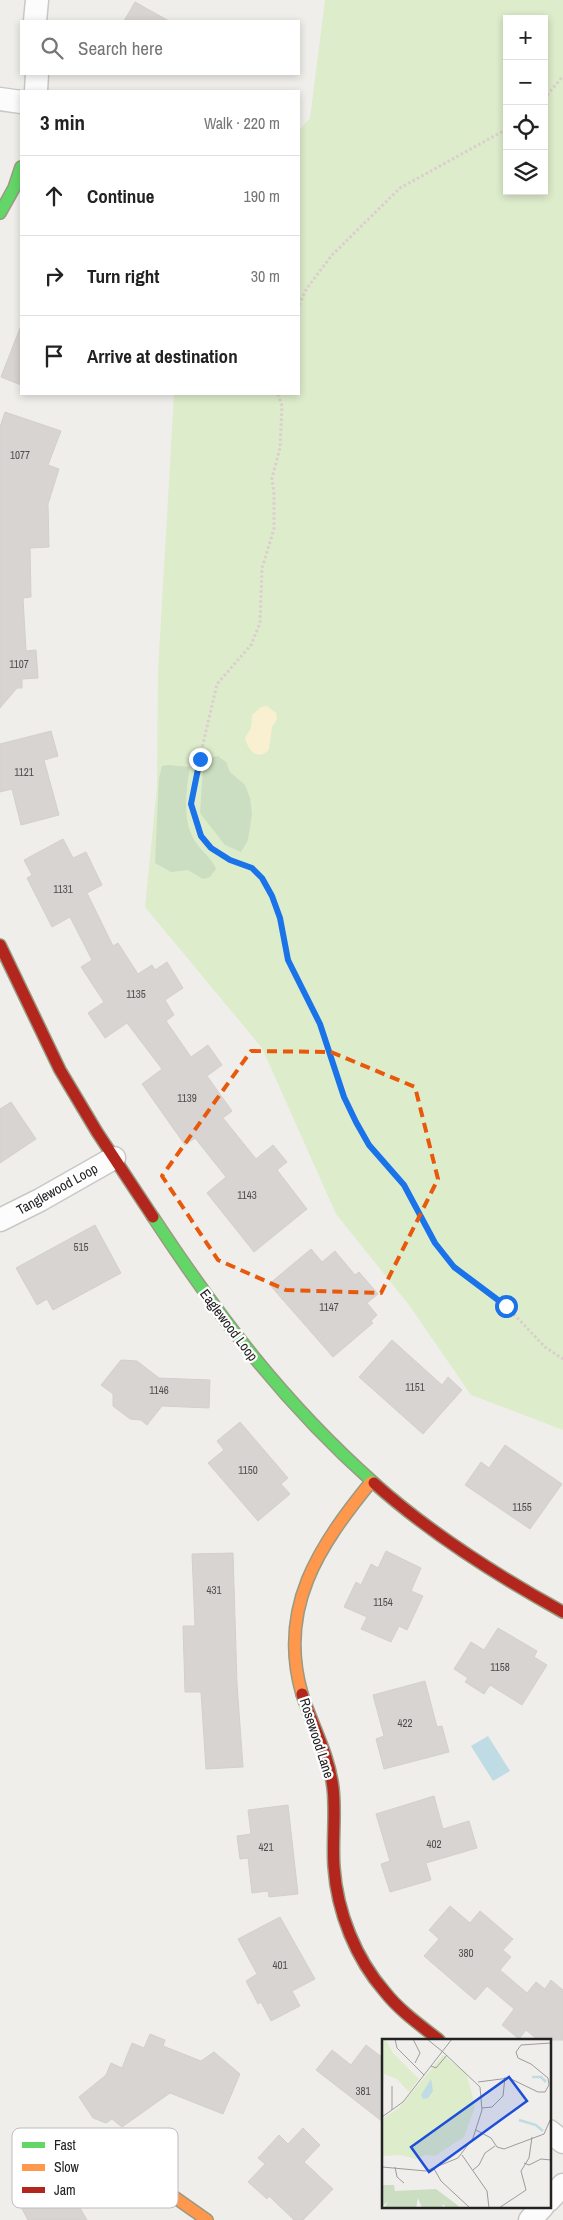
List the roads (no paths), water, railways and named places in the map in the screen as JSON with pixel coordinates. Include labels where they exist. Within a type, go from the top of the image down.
[{"type":"street","points":[[35,20],[37,0]]},
{"type":"street","points":[[36,90],[37,75]]},
{"type":"street","points":[[0,99],[20,102]]},
{"type":"street","points":[[0,214],[14,188],[20,170]]},
{"type":"street","name":"Eaglewood Loop","points":[[0,945],[60,1070],[114,1158],[210,1301],[296,1408],[372,1482],[421,1522],[498,1575],[563,1612]]},
{"type":"street","name":"Tanglewood Loop","points":[[0,1220],[40,1200],[114,1158]]},
{"type":"street","name":"Rosewood Lane","points":[[372,1482],[342,1517],[312,1564],[303,1588],[297,1614],[296,1667],[302,1691],[331,1775],[335,1809],[334,1868],[345,1923],[366,1965],[378,1984],[397,2005],[438,2039]]},
{"type":"street","points":[[550,2132],[563,2142]]},
{"type":"street","points":[[550,2199],[563,2185]]},
{"type":"street","points":[[178,2200],[207,2220]]},
{"type":"street","points":[[530,2220],[541,2208]]},
{"type":"water","points":[[488,1736],[510,1771],[493,1781],[471,1746]]}]
